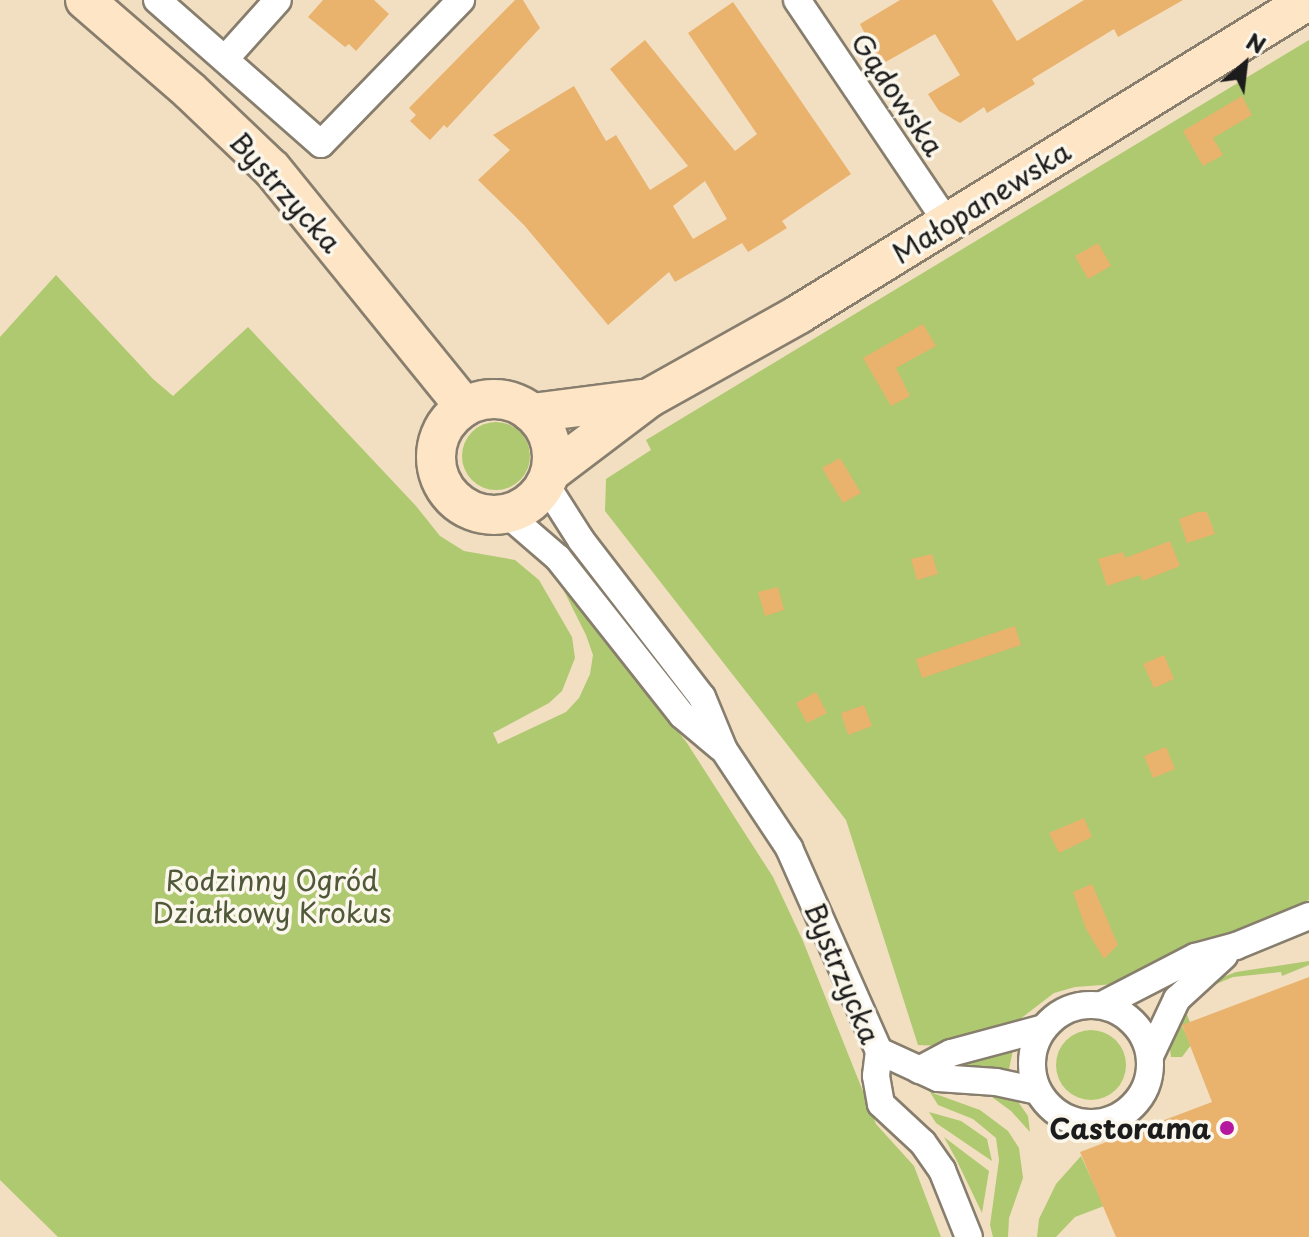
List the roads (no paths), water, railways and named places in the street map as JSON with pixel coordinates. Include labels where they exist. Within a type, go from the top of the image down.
[{"type":"street","name":"Bystrzycka","points":[[85,0],[190,91],[272,169],[465,407]]},
{"type":"street","points":[[157,0],[321,144],[461,0]]},
{"type":"street","points":[[225,59],[278,0]]},
{"type":"street","name":"Gądowska","points":[[797,0],[947,222]]},
{"type":"street","name":"Małopanewska","points":[[548,479],[649,398],[799,314],[1309,0]]},
{"type":"street","name":"Małopanewska","points":[[532,413],[649,398]]},
{"type":"street","points":[[499,399],[517,403],[532,413],[550,440],[548,479],[522,509],[488,515],[455,501],[437,470],[441,434],[465,407],[481,400],[499,399]]},
{"type":"street","name":"Bystrzycka","points":[[548,479],[581,540],[702,697],[724,750],[789,848],[859,1014],[879,1051],[876,1076],[881,1104],[923,1143],[942,1170],[969,1237]]},
{"type":"street","name":"Bystrzycka","points":[[507,514],[558,558],[682,715],[724,750]]},
{"type":"street","points":[[919,1070],[951,1053],[1044,1028],[1076,1007],[1102,1005],[1195,957],[1236,946],[1309,916]]},
{"type":"street","points":[[1150,1056],[1177,999],[1236,946]]},
{"type":"street","points":[[1044,1028],[1032,1059],[1038,1091],[1047,1105],[1077,1123],[1094,1125],[1114,1119],[1130,1109],[1143,1094],[1150,1075],[1150,1056],[1135,1023],[1102,1005]]},
{"type":"street","points":[[879,1051],[938,1078],[996,1082],[1038,1091]]},
{"type":"place","name":"Castorama","points":[[1227,1128]]},
{"type":"park label","name":"Rodzinny Ogród Działkowy Krokus","points":[[272,896]]}]
